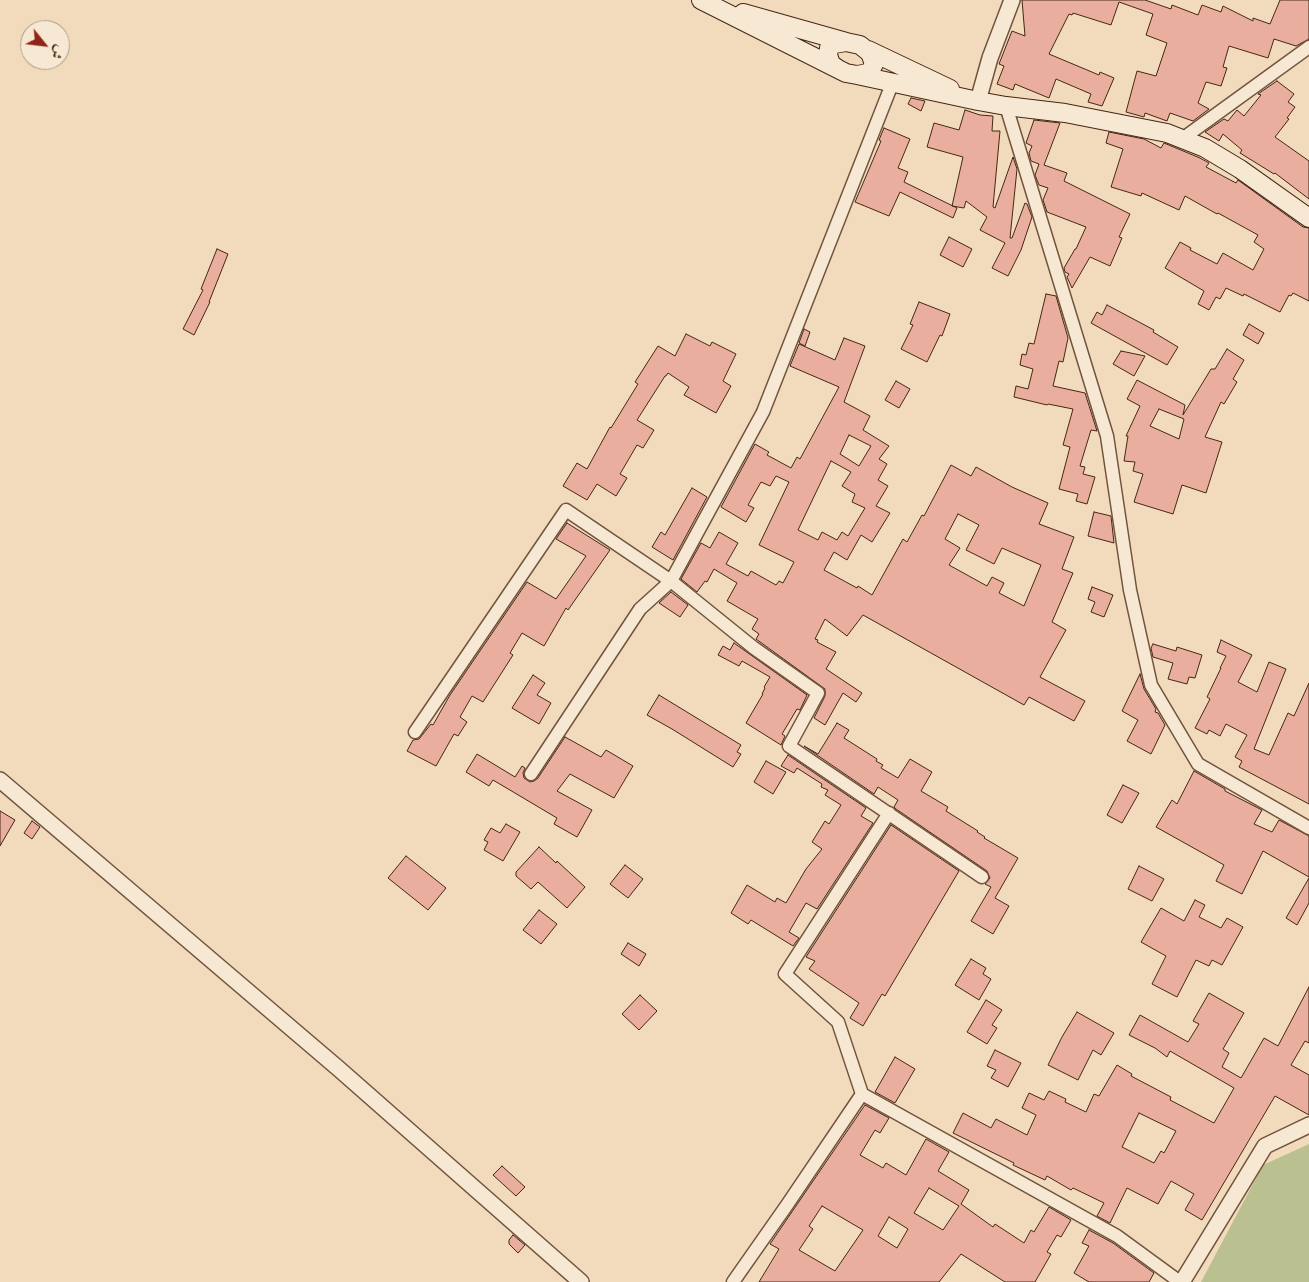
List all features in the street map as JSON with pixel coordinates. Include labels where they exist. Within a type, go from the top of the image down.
[{"type":"main road","points":[[704,1],[860,45],[978,101]]},
{"type":"main road","points":[[704,1],[846,73],[978,101],[1065,113],[1167,133],[1205,148],[1240,169],[1309,218]]},
{"type":"main road","points":[[838,69],[831,64],[828,52],[834,44],[846,42]]},
{"type":"main road","points":[[857,75],[868,73],[873,67],[872,57],[868,50]]},
{"type":"street","points":[[978,101],[990,58],[1012,0]]},
{"type":"street","points":[[1182,139],[1309,47]]},
{"type":"street","points":[[531,774],[640,609],[671,581],[762,412],[892,84]]},
{"type":"street","points":[[1006,106],[1107,436],[1130,590],[1151,685],[1198,764],[1309,828]]},
{"type":"street","points":[[415,732],[566,510],[671,581],[754,648],[818,693],[789,746],[982,877]]},
{"type":"street","points":[[0,780],[332,1063],[581,1282]]},
{"type":"street","points":[[889,813],[785,974],[838,1022],[862,1094],[1117,1236],[1181,1282],[1266,1146],[1309,1125]]},
{"type":"street","points":[[733,1282],[862,1094]]},
{"type":"green space","points":[[1309,1144],[1309,1282],[1201,1282],[1263,1165]]},
{"type":"building","points":[[1022,0],[1145,0],[1171,9],[1172,5],[1198,15],[1202,5],[1221,12],[1223,6],[1253,21],[1253,18],[1270,24],[1280,0],[1309,0],[1309,39],[1296,46],[1274,39],[1268,58],[1229,46],[1223,67],[1227,68],[1221,86],[1206,82],[1198,103],[1209,109],[1193,121],[1170,113],[1167,121],[1145,113],[1144,117],[1126,112],[1137,71],[1156,76],[1167,43],[1146,35],[1153,14],[1119,2],[1111,25],[1073,13],[1072,15],[1069,14],[1049,54],[1099,75],[1100,72],[1114,78],[1102,106],[1088,102],[1091,94],[1056,79],[1049,98],[1015,84],[1013,90],[997,84],[1004,66],[999,64],[1012,31],[1025,36]]},
{"type":"building","points":[[1277,81],[1294,94],[1288,102],[1295,107],[1287,118],[1289,119],[1275,137],[1309,161],[1309,199],[1275,173],[1240,153],[1242,150],[1223,134],[1219,141],[1205,132],[1224,119],[1228,121],[1237,110],[1244,116],[1261,95],[1258,94]]},
{"type":"building","points":[[911,98],[925,101],[921,111],[908,104]]},
{"type":"building","points":[[965,110],[980,115],[993,116],[992,131],[1000,131],[993,207],[995,208],[1013,157],[1017,169],[1010,238],[1012,238],[1025,203],[1032,217],[1021,250],[1008,276],[992,268],[1005,243],[980,230],[987,217],[966,201],[964,208],[952,206],[963,157],[927,147],[934,123],[959,130]]},
{"type":"building","points":[[1034,120],[1060,123],[1044,165],[1067,173],[1064,181],[1130,214],[1119,237],[1122,238],[1110,266],[1090,257],[1072,288],[1067,277],[1069,274],[1065,272],[1064,268],[1076,249],[1086,227],[1047,212],[1043,200],[1048,188],[1039,185],[1035,175],[1039,164],[1031,161],[1029,153],[1032,146],[1026,143]]},
{"type":"building","points":[[884,128],[910,139],[898,168],[908,172],[904,182],[957,208],[953,218],[900,192],[889,216],[855,202],[881,141],[879,140]]},
{"type":"building","points":[[1109,132],[1144,139],[1161,148],[1164,143],[1200,158],[1209,163],[1206,167],[1236,183],[1238,180],[1303,227],[1309,228],[1309,301],[1293,293],[1291,296],[1289,295],[1280,312],[1244,294],[1243,296],[1226,288],[1220,299],[1216,297],[1209,310],[1198,304],[1204,291],[1165,268],[1180,242],[1191,248],[1190,250],[1217,264],[1223,253],[1253,270],[1264,249],[1254,242],[1258,235],[1185,196],[1179,210],[1142,193],[1141,196],[1111,187],[1123,149],[1106,143]]},
{"type":"building","points":[[949,237],[972,249],[963,267],[940,255]]},
{"type":"building","points":[[217,249],[228,254],[210,302],[194,335],[183,329],[203,290],[201,289]]},
{"type":"building","points":[[1046,294],[1056,296],[1068,338],[1063,362],[1059,361],[1053,386],[1085,393],[1097,431],[1091,430],[1080,466],[1085,467],[1083,474],[1095,477],[1087,504],[1076,501],[1078,494],[1059,489],[1070,447],[1063,445],[1073,409],[1014,397],[1016,386],[1028,389],[1033,369],[1020,365],[1022,354],[1026,355],[1029,343],[1034,344]]},
{"type":"building","points":[[919,302],[950,314],[942,336],[940,335],[927,362],[901,349],[913,325],[910,324]]},
{"type":"building","points":[[1107,305],[1154,330],[1153,332],[1178,347],[1167,365],[1091,323],[1097,312],[1102,315]]},
{"type":"building","points":[[1249,324],[1264,333],[1258,344],[1243,335]]},
{"type":"building","points":[[804,329],[810,332],[805,346],[799,343]]},
{"type":"building","points":[[686,334],[710,346],[712,342],[736,354],[723,381],[731,386],[716,413],[684,395],[689,387],[668,373],[637,420],[654,430],[643,448],[637,445],[620,474],[627,478],[616,496],[597,484],[587,500],[563,486],[577,463],[587,469],[610,427],[638,384],[635,382],[658,346],[675,356]]},
{"type":"building","points":[[844,338],[865,346],[844,402],[870,416],[863,430],[889,446],[879,459],[887,464],[878,480],[888,486],[876,506],[890,513],[872,542],[861,535],[847,560],[834,552],[824,570],[857,588],[858,586],[872,595],[903,539],[907,542],[922,515],[924,516],[951,465],[971,476],[976,467],[1012,487],[1048,503],[1039,524],[1074,537],[1062,569],[1073,573],[1052,622],[1066,630],[1040,677],[1085,701],[1074,721],[1029,697],[1024,705],[863,615],[847,636],[825,619],[815,639],[836,652],[826,669],[862,693],[856,702],[843,693],[825,725],[814,718],[825,696],[825,689],[756,639],[759,634],[752,629],[758,619],[727,601],[737,583],[714,569],[707,582],[705,581],[697,592],[681,579],[701,543],[710,548],[719,532],[738,543],[726,564],[748,576],[751,571],[776,585],[779,581],[783,583],[794,562],[759,545],[789,482],[776,476],[770,486],[761,482],[748,505],[754,508],[746,522],[721,507],[755,444],[769,452],[767,455],[791,468],[797,457],[800,459],[839,387],[790,366],[799,344],[835,360]],"holes":[[[849,435],[871,446],[859,466],[840,454]],[[831,461],[851,472],[842,486],[855,494],[852,502],[865,508],[848,536],[842,532],[837,540],[822,532],[818,540],[798,530]],[[958,514],[979,525],[966,550],[994,564],[1002,548],[1041,565],[1024,606],[999,593],[1004,583],[992,577],[987,586],[949,565],[960,548],[945,539]]]},
{"type":"building","points":[[1227,349],[1244,360],[1233,379],[1237,382],[1224,404],[1221,402],[1205,437],[1222,442],[1206,493],[1182,485],[1173,514],[1134,502],[1143,474],[1133,471],[1135,462],[1124,461],[1128,436],[1126,436],[1140,406],[1127,399],[1137,380],[1185,405],[1183,415],[1211,369],[1215,369]],"holes":[[[1159,409],[1184,419],[1179,439],[1150,426]]]},
{"type":"building","points":[[1121,351],[1145,356],[1134,376],[1113,364]]},
{"type":"building","points":[[896,381],[910,389],[899,408],[885,400]]},
{"type":"building","points":[[692,488],[707,497],[673,560],[652,547],[661,532],[665,535]]},
{"type":"building","points":[[1094,512],[1111,516],[1114,543],[1088,536]]},
{"type":"building","points":[[567,523],[610,550],[568,610],[566,608],[544,646],[522,633],[510,653],[513,655],[483,702],[472,696],[460,717],[467,722],[458,736],[454,734],[436,766],[407,751],[413,740],[419,739],[431,724],[433,725],[450,695],[527,582],[556,599],[586,556],[556,539]]},
{"type":"building","points":[[1092,587],[1113,595],[1104,617],[1091,612],[1095,602],[1088,599]]},
{"type":"building","points":[[671,592],[688,605],[680,617],[659,603]]},
{"type":"building","points":[[1221,640],[1252,655],[1238,682],[1257,692],[1269,662],[1286,669],[1254,749],[1269,755],[1288,713],[1294,716],[1309,683],[1309,804],[1239,767],[1242,761],[1235,757],[1247,735],[1226,724],[1220,736],[1209,730],[1207,734],[1195,728],[1210,699],[1207,697],[1226,656],[1217,652]]},
{"type":"building","points":[[734,643],[807,695],[800,710],[797,709],[782,734],[785,736],[781,745],[746,723],[763,694],[764,687],[770,677],[742,661],[739,666],[718,655],[723,646],[730,650]]},
{"type":"building","points":[[1153,644],[1176,651],[1177,647],[1202,655],[1195,678],[1189,677],[1187,684],[1168,679],[1173,663],[1153,657],[1151,648]]},
{"type":"building","points":[[1140,674],[1144,689],[1156,709],[1155,712],[1158,713],[1165,725],[1151,754],[1127,741],[1138,720],[1122,711]]},
{"type":"building","points":[[533,675],[545,683],[537,695],[551,703],[539,724],[512,708]]},
{"type":"building","points":[[659,695],[741,745],[737,752],[741,754],[733,767],[647,715]]},
{"type":"building","points":[[837,723],[849,730],[844,738],[877,759],[876,761],[883,765],[881,768],[898,778],[910,759],[932,772],[921,791],[948,807],[946,811],[978,831],[984,838],[1018,858],[995,898],[1009,906],[993,934],[971,921],[991,887],[985,884],[990,878],[987,871],[896,809],[894,807],[898,800],[878,787],[874,794],[804,746],[818,754]]},
{"type":"building","points":[[565,737],[601,757],[606,750],[633,766],[614,798],[570,774],[557,791],[592,810],[577,837],[554,824],[557,818],[493,780],[489,786],[466,772],[477,754],[515,777],[522,766],[525,768],[524,778],[530,782],[534,781],[538,778]]},
{"type":"building","points":[[788,755],[866,808],[861,816],[873,823],[817,909],[806,903],[789,932],[799,938],[793,946],[751,920],[748,924],[731,913],[747,885],[775,902],[777,898],[786,903],[806,869],[822,849],[812,842],[825,821],[829,824],[841,805],[825,795],[828,790],[821,787],[822,784],[797,768],[794,773],[781,766]]},
{"type":"building","points":[[766,761],[786,772],[773,794],[754,782]]},
{"type":"building","points":[[1194,771],[1225,789],[1225,791],[1262,810],[1254,824],[1272,832],[1279,820],[1309,836],[1309,877],[1263,851],[1242,894],[1216,881],[1224,865],[1156,827],[1172,800],[1177,804]]},
{"type":"building","points":[[1123,785],[1139,793],[1122,823],[1107,815]]},
{"type":"building","points":[[0,811],[15,820],[0,846]]},
{"type":"building","points":[[32,821],[40,827],[32,839],[24,833]]},
{"type":"building","points":[[506,824],[520,832],[503,861],[484,850],[488,842],[484,840],[491,828],[500,833]]},
{"type":"building","points":[[891,825],[959,871],[885,996],[882,994],[863,1026],[850,1018],[859,1003],[809,969],[815,961],[806,957]]},
{"type":"building","points":[[539,847],[585,887],[567,908],[538,882],[531,889],[516,876],[516,872]]},
{"type":"building","points":[[406,856],[446,888],[428,910],[388,878]]},
{"type":"building","points":[[625,865],[643,879],[628,898],[610,884]]},
{"type":"building","points":[[1139,866],[1164,879],[1152,901],[1128,889]]},
{"type":"building","points":[[1309,878],[1309,903],[1297,925],[1286,918]]},
{"type":"building","points":[[1195,900],[1205,905],[1199,917],[1221,928],[1227,918],[1243,927],[1222,965],[1212,960],[1209,966],[1196,960],[1177,997],[1152,984],[1166,956],[1141,942],[1161,908],[1184,921]]},
{"type":"building","points":[[539,910],[557,924],[541,944],[523,930]]},
{"type":"building","points":[[628,943],[646,954],[639,966],[621,954]]},
{"type":"building","points":[[971,959],[986,968],[983,974],[991,979],[979,1000],[955,985]]},
{"type":"building","points":[[1309,987],[1309,1043],[1305,1041],[1291,1065],[1309,1075],[1309,1115],[1275,1096],[1202,1220],[1185,1210],[1194,1194],[1171,1181],[1158,1204],[1127,1188],[1110,1223],[1097,1216],[1104,1203],[1073,1188],[1071,1190],[1047,1176],[1045,1180],[953,1133],[963,1113],[991,1128],[996,1119],[1027,1135],[1036,1115],[1022,1108],[1029,1093],[1044,1100],[1049,1091],[1066,1099],[1065,1102],[1086,1112],[1094,1094],[1099,1096],[1117,1065],[1132,1074],[1131,1076],[1171,1097],[1170,1100],[1214,1123],[1234,1088],[1170,1051],[1167,1057],[1155,1048],[1129,1035],[1140,1015],[1188,1042],[1199,1024],[1193,1021],[1209,993],[1244,1013],[1223,1049],[1229,1053],[1222,1067],[1241,1078],[1264,1038],[1278,1046]],"holes":[[[1139,1113],[1176,1131],[1164,1153],[1161,1151],[1154,1163],[1122,1147]]]},
{"type":"building","points":[[640,995],[657,1011],[639,1030],[622,1014]]},
{"type":"building","points":[[986,1000],[1002,1010],[992,1025],[997,1028],[987,1044],[967,1032]]},
{"type":"building","points":[[1077,1012],[1114,1033],[1101,1055],[1093,1050],[1078,1080],[1048,1065]]},
{"type":"building","points":[[995,1050],[1021,1063],[1008,1087],[991,1078],[996,1070],[987,1066]]},
{"type":"building","points":[[895,1057],[915,1069],[895,1103],[875,1092]]},
{"type":"building","points":[[865,1105],[889,1118],[880,1133],[875,1130],[860,1155],[883,1168],[886,1163],[906,1175],[926,1139],[949,1152],[938,1171],[969,1190],[961,1204],[993,1227],[995,1224],[1024,1243],[1031,1230],[1034,1232],[1049,1207],[1071,1220],[1061,1237],[1057,1235],[1047,1252],[1051,1254],[1035,1282],[1005,1282],[961,1254],[939,1282],[759,1282],[779,1249],[770,1244]],"holes":[[[929,1188],[959,1206],[943,1230],[914,1213]],[[822,1206],[863,1230],[835,1271],[799,1250],[813,1229],[809,1226]],[[889,1217],[908,1229],[897,1248],[878,1236]]]},
{"type":"building","points":[[502,1166],[525,1187],[516,1196],[493,1175]]},
{"type":"building","points":[[1089,1230],[1113,1243],[1154,1273],[1149,1282],[1089,1282],[1074,1273],[1089,1246],[1082,1243]]},
{"type":"building","points":[[513,1235],[525,1245],[518,1253],[509,1244],[509,1240]]}]
